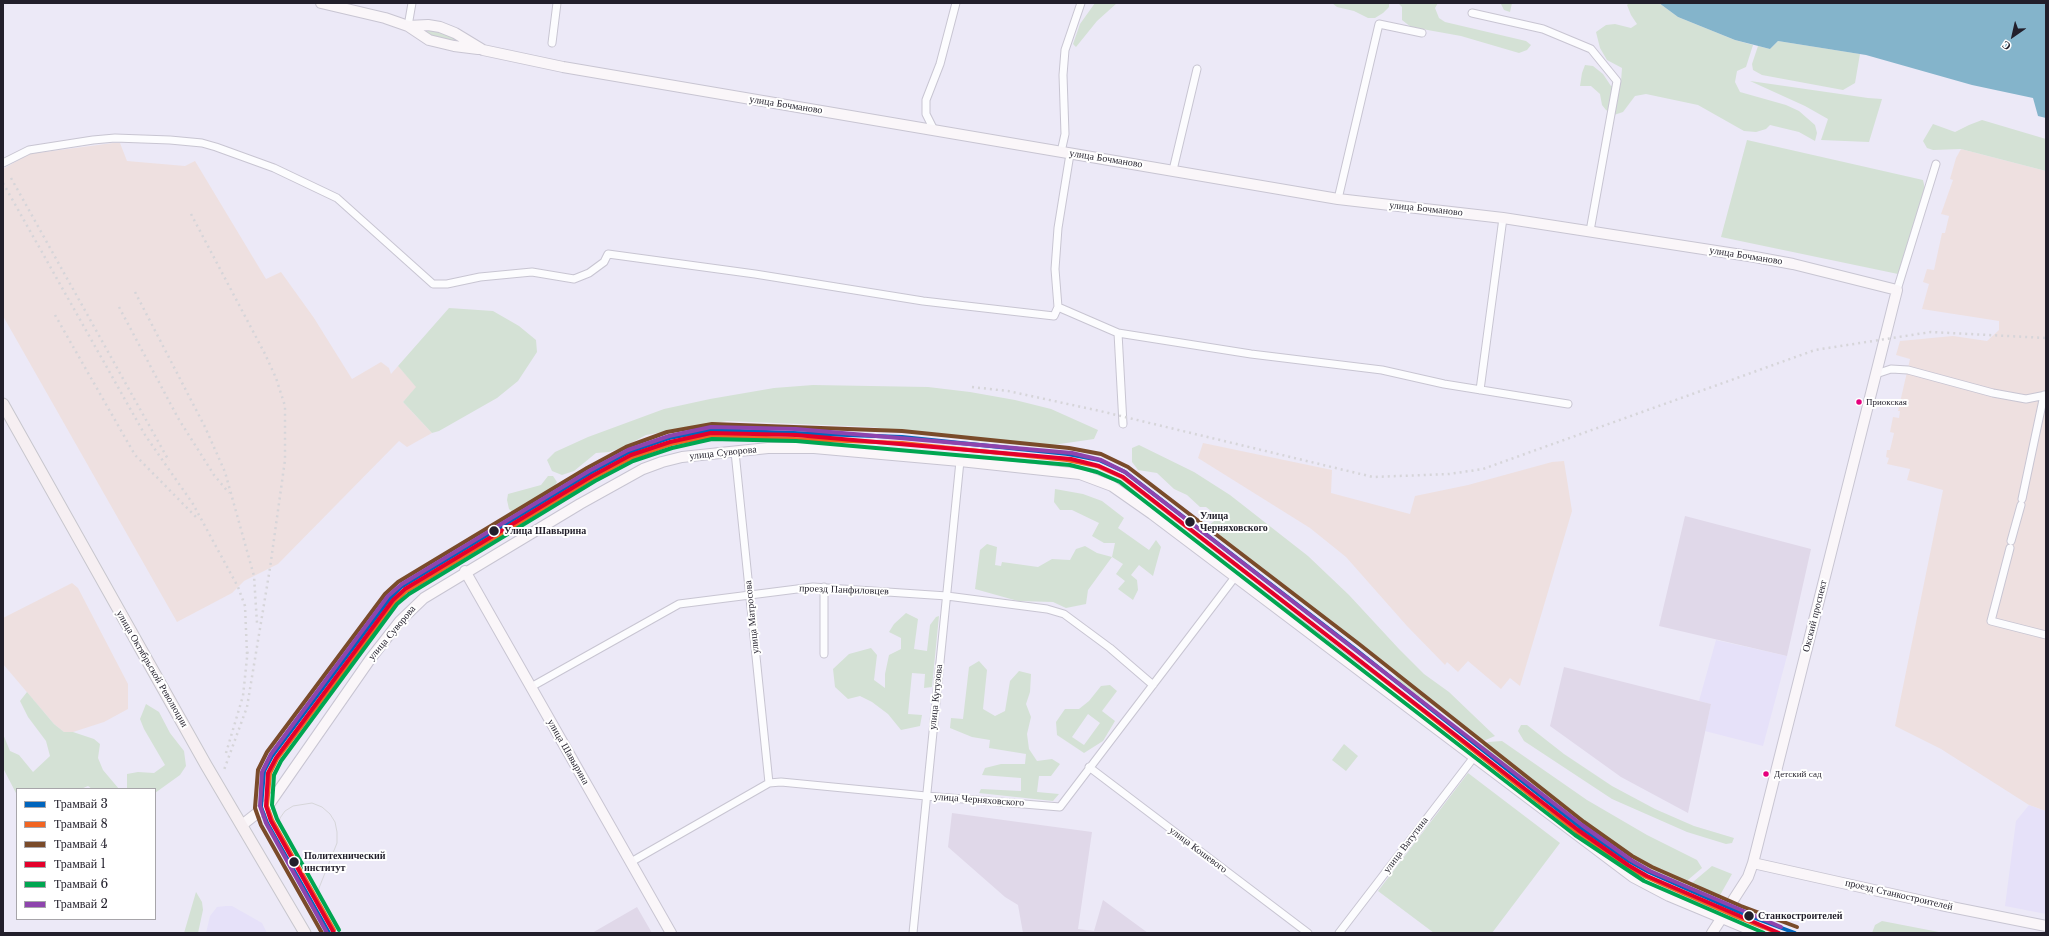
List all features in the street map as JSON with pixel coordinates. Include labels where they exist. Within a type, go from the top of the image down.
[{"type":"main road","name":"улица Бочманово","points":[[321,3],[385,18],[408,26],[428,25],[449,30],[482,50],[563,67],[684,89],[1173,170],[1338,199],[1503,218],[1793,264],[1897,290]]},
{"type":"main road","points":[[408,26],[429,40],[454,46],[482,50]]},
{"type":"main road","name":"Окский проспект","points":[[1712,933],[1748,877],[1753,863],[1897,290]]},
{"type":"main road","name":"улица Октябрьской Революции","points":[[3,404],[83,548],[305,933]]},
{"type":"main road","name":"улица Суворова","points":[[242,825],[270,802],[371,658],[400,621],[424,598],[465,571],[643,469],[682,457],[768,448],[814,448],[960,461],[1080,474],[1112,486],[1633,877],[1652,889],[1758,933]]},
{"type":"main road","name":"улица Шавырина","points":[[465,571],[671,933]]},
{"type":"main road","name":"проезд Станкостроителей","points":[[1753,863],[1940,906],[2046,926]]},
{"type":"street","points":[[408,26],[412,3]]},
{"type":"street","points":[[552,43],[557,3]]},
{"type":"street","points":[[934,130],[926,114],[926,100],[940,64],[956,3]]},
{"type":"street","points":[[3,163],[29,150],[115,138],[170,140],[216,146],[274,168],[337,198],[433,284],[447,284],[480,277],[532,272],[574,279],[589,273],[604,262],[608,254],[763,275],[923,301],[1054,316],[1058,307],[1055,269],[1066,153],[1063,75],[1065,50],[1081,3]]},
{"type":"street","points":[[1472,13],[1543,29],[1591,49],[1617,81],[1590,231]]},
{"type":"street","points":[[1338,199],[1379,24],[1422,33]]},
{"type":"street","points":[[1173,170],[1197,69]]},
{"type":"street","points":[[1897,290],[1936,164]]},
{"type":"street","points":[[1480,390],[1503,218]]},
{"type":"street","points":[[1058,307],[1118,333],[1251,354],[1382,370],[1444,384],[1568,404]]},
{"type":"street","points":[[1118,333],[1123,424]]},
{"type":"street","points":[[1876,374],[1891,369],[1908,370],[1993,393],[2026,399],[2045,395],[2022,502],[1991,622],[2046,635]]},
{"type":"street","name":"улица Матросова","points":[[735,452],[769,783]]},
{"type":"street","name":"улица Кутузова","points":[[913,933],[960,461]]},
{"type":"street","name":"улица Черняховского","points":[[631,862],[769,783],[782,782],[1060,807],[1235,577]]},
{"type":"street","name":"проезд Панфиловцев","points":[[531,687],[679,604],[800,587],[824,587],[947,596],[1047,608],[1064,614],[1110,648],[1153,684]]},
{"type":"street","points":[[824,587],[824,654]]},
{"type":"street","name":"улица Ватутина","points":[[1339,933],[1474,757]]},
{"type":"street","name":"улица Кошевого","points":[[1089,767],[1308,933]]},
{"type":"shaded area","points":[[1095,3],[1117,3],[1097,21],[1076,47],[1073,44],[1080,24]]},
{"type":"shaded area","points":[[1332,3],[1389,3],[1389,7],[1375,18],[1368,18],[1354,11],[1337,7]]},
{"type":"shaded area","points":[[1398,3],[1438,3],[1435,8],[1439,18],[1445,22],[1526,41],[1531,45],[1527,50],[1519,53],[1461,36],[1411,27],[1402,20],[1402,7]]},
{"type":"shaded area","points":[[1499,3],[1512,3],[1510,12],[1504,10]]},
{"type":"shaded area","points":[[1629,3],[1659,3],[1678,17],[1735,40],[1753,45],[1746,67],[1737,71],[1735,82],[1740,92],[1786,105],[1799,111],[1815,125],[1817,133],[1815,141],[1799,132],[1770,125],[1766,129],[1756,132],[1744,131],[1698,105],[1646,94],[1635,96],[1623,112],[1614,115],[1606,110],[1602,105],[1600,94],[1591,86],[1580,86],[1582,73],[1585,65],[1593,66],[1603,74],[1611,86],[1621,82],[1622,68],[1607,60],[1600,48],[1596,32],[1606,25],[1615,24],[1631,28],[1637,24],[1627,5]]},
{"type":"shaded area","points":[[423,30],[440,31],[463,42],[430,38]]},
{"type":"shaded area","points":[[1778,41],[1860,54],[1855,83],[1843,90],[1762,75],[1753,70],[1752,64],[1758,46],[1770,49]]},
{"type":"shaded area","points":[[1750,81],[1882,99],[1869,142],[1821,140],[1828,119],[1805,106]]},
{"type":"shaded area","points":[[1982,120],[2046,139],[2046,171],[1961,149],[1933,150],[1927,148],[1923,141],[1933,124],[1955,132]]},
{"type":"shaded area","points":[[1747,140],[1923,180],[1925,189],[1898,274],[1721,237]]},
{"type":"shaded area","points":[[120,143],[127,161],[185,166],[195,161],[266,279],[281,272],[314,318],[352,379],[381,362],[389,368],[391,374],[398,366],[417,387],[403,402],[432,433],[407,447],[399,441],[278,564],[244,581],[232,593],[177,622],[3,316],[3,169],[29,154]]},
{"type":"shaded area","points":[[1961,149],[2046,171],[2046,811],[2029,805],[1941,749],[1895,726],[1943,490],[1907,480],[1910,469],[1887,464],[1889,458],[1886,457],[1887,450],[1890,450],[1894,433],[1890,432],[1893,417],[1899,418],[1900,411],[1898,411],[1910,359],[1896,355],[1900,341],[1953,336],[1987,341],[1999,330],[1999,321],[1922,309],[1929,284],[1923,282],[1927,269],[1934,270],[1942,233],[1945,233],[1949,216],[1941,214],[1953,180],[1950,179],[1956,158]]},
{"type":"shaded area","points":[[449,308],[493,311],[519,326],[536,340],[537,352],[518,381],[497,398],[439,431],[432,433],[403,402],[416,387],[398,366]]},
{"type":"shaded area","points":[[813,385],[928,387],[970,392],[1015,400],[1051,409],[1098,430],[1094,439],[1046,446],[974,441],[958,437],[913,433],[873,427],[727,421],[646,435],[624,447],[609,452],[596,453],[574,471],[562,475],[552,471],[547,460],[555,452],[588,437],[664,409],[774,388]]},
{"type":"shaded area","points":[[1203,443],[1332,470],[1331,493],[1410,514],[1415,496],[1468,485],[1552,462],[1564,461],[1572,511],[1520,686],[1510,678],[1501,689],[1468,661],[1458,672],[1447,662],[1445,665],[1407,626],[1346,557],[1310,528],[1198,458]]},
{"type":"shaded area","points":[[1139,445],[1194,472],[1230,495],[1308,556],[1349,595],[1424,674],[1449,692],[1495,736],[1481,742],[1399,682],[1393,672],[1264,574],[1213,532],[1208,526],[1219,517],[1206,507],[1200,507],[1187,495],[1174,489],[1157,473],[1138,470],[1132,462],[1132,448]]},
{"type":"shaded area","points":[[548,476],[553,476],[557,482],[546,497],[521,512],[514,513],[509,509],[507,500],[508,494],[541,485]]},
{"type":"shaded area","points":[[1055,489],[1083,494],[1102,501],[1124,518],[1118,528],[1149,550],[1156,540],[1161,547],[1153,576],[1139,565],[1131,575],[1137,580],[1138,590],[1133,600],[1118,589],[1125,581],[1116,574],[1123,564],[1112,557],[1115,543],[1104,543],[1092,536],[1099,523],[1072,510],[1060,510],[1054,502]]},
{"type":"shaded area","points":[[1685,516],[1811,549],[1787,656],[1659,626]]},
{"type":"shaded area","points":[[987,544],[997,547],[995,565],[1001,566],[1002,562],[1038,567],[1052,559],[1070,560],[1076,549],[1085,546],[1097,553],[1112,557],[1088,590],[1086,604],[1066,608],[1053,602],[1018,601],[975,589],[980,550]]},
{"type":"shaded area","points":[[72,583],[78,588],[128,684],[128,709],[104,722],[73,732],[65,733],[54,724],[3,664],[3,618]]},
{"type":"shaded area","points":[[906,613],[918,619],[914,649],[927,651],[930,625],[936,617],[939,616],[932,687],[924,688],[925,674],[912,673],[908,714],[922,715],[920,726],[901,730],[888,714],[872,702],[860,696],[848,699],[835,687],[833,669],[849,654],[871,648],[877,655],[874,680],[885,688],[885,674],[889,655],[901,649],[901,638],[889,632],[894,624]]},
{"type":"shaded area","points":[[1716,640],[1787,656],[1763,746],[1705,731],[1711,704],[1699,701]]},
{"type":"shaded area","points":[[979,661],[987,670],[983,709],[995,716],[1005,711],[1010,681],[1019,671],[1031,674],[1030,692],[1026,704],[1031,717],[1027,734],[1029,749],[1037,761],[1052,759],[1060,764],[1051,776],[1039,776],[1037,792],[1059,794],[1053,801],[979,793],[981,789],[1021,791],[1021,778],[982,775],[985,768],[1001,764],[1025,764],[1026,754],[989,748],[990,740],[972,737],[950,728],[951,718],[963,719],[969,667]]},
{"type":"shaded area","points":[[1564,667],[1711,704],[1688,813],[1621,777],[1550,726]]},
{"type":"shaded area","points":[[1110,685],[1117,691],[1102,711],[1115,721],[1103,741],[1084,753],[1057,735],[1056,722],[1065,709],[1079,709],[1089,701],[1101,686]],"holes":[[[1088,714],[1100,723],[1084,745],[1072,737]]]},
{"type":"shaded area","points":[[27,692],[54,724],[64,732],[73,732],[94,739],[100,744],[98,758],[103,770],[118,788],[91,788],[88,786],[83,788],[16,788],[16,793],[3,768],[3,734],[10,751],[19,755],[33,772],[50,756],[46,741],[28,717],[20,701]]},
{"type":"shaded area","points":[[146,704],[159,712],[170,733],[184,751],[186,766],[180,775],[156,792],[156,788],[127,788],[127,774],[138,772],[154,773],[165,765],[144,729],[140,719]]},
{"type":"shaded area","points":[[1521,725],[1527,725],[1564,754],[1612,786],[1655,809],[1694,826],[1734,838],[1732,843],[1726,844],[1687,832],[1612,799],[1524,741],[1518,731]]},
{"type":"shaded area","points":[[1502,741],[1587,800],[1647,835],[1697,860],[1702,868],[1682,885],[1648,869],[1561,809],[1482,746],[1488,742]]},
{"type":"shaded area","points":[[1344,744],[1358,756],[1346,771],[1332,760]]},
{"type":"shaded area","points":[[1468,773],[1560,843],[1492,933],[1434,933],[1378,891]]},
{"type":"shaded area","points":[[2029,805],[2046,811],[2046,914],[2005,906],[2016,821]]},
{"type":"shaded area","points":[[952,813],[1092,832],[1078,929],[1094,931],[1103,900],[1148,933],[1023,933],[1018,905],[1005,897],[948,847]]},
{"type":"shaded area","points":[[1712,866],[1732,874],[1719,897],[1715,899],[1687,887]]},
{"type":"shaded area","points":[[196,892],[202,902],[203,910],[198,933],[184,933]]},
{"type":"shaded area","points":[[232,906],[262,923],[267,933],[206,933],[210,916],[217,907]]},
{"type":"shaded area","points":[[637,907],[652,933],[592,933]]},
{"type":"shaded area","points":[[1882,921],[1944,933],[1872,933],[1875,925]]},
{"type":"water","points":[[1659,3],[2046,3],[2046,118],[2038,116],[2033,98],[1972,85],[1866,55],[1778,41],[1770,49],[1735,40],[1678,17]]},
{"type":"tram line","name":"4","points":[[322,933],[261,825],[255,808],[258,770],[267,752],[385,594],[398,582],[587,468],[626,447],[667,432],[712,424],[902,431],[1069,448],[1101,454],[1128,467],[1359,644],[1584,822],[1632,856],[1652,867],[1741,906],[1797,927]]},
{"type":"tram line","name":"2","points":[[327,933],[266,823],[260,806],[262,772],[271,754],[388,596],[402,584],[589,471],[628,450],[669,436],[711,427],[796,429],[1072,453],[1101,460],[1125,472],[1582,825],[1631,860],[1650,871],[1781,927]]},
{"type":"tram line","name":"3","points":[[329,933],[267,823],[261,807],[264,771],[272,756],[390,598],[401,587],[590,473],[629,452],[669,438],[712,430],[902,437],[1068,454],[1099,460],[1125,472],[1355,649],[1580,827],[1629,861],[1649,872],[1739,912],[1795,933]]},
{"type":"tram line","name":"1","points":[[334,933],[271,821],[266,806],[268,773],[276,758],[393,600],[405,589],[592,476],[631,455],[670,442],[711,433],[796,435],[1071,459],[1099,466],[1123,477],[1578,830],[1628,865],[1647,876],[1779,933]]},
{"type":"tram line","name":"8","points":[[334,930],[272,820],[267,806],[270,773],[277,759],[395,602],[405,592],[593,478],[631,458],[671,444],[712,436],[902,443],[1067,460],[1097,466],[1122,477],[1351,654],[1577,832],[1626,866],[1646,877],[1737,917],[1778,933]]},
{"type":"tram line","name":"6","points":[[339,930],[277,819],[272,805],[274,775],[281,761],[397,604],[409,594],[595,481],[633,461],[672,448],[712,439],[796,441],[1070,465],[1097,472],[1120,482],[1575,835],[1644,881],[1764,933]]},
{"type":"tram line","points":[[281,848],[277,832],[280,818],[285,811],[293,806],[312,803],[322,807],[330,814],[335,822],[337,843],[319,888],[318,905]]},
{"type":"railway","points":[[11,178],[169,461]]},
{"type":"railway","points":[[3,183],[145,435],[193,504],[238,587],[245,606],[247,654]]},
{"type":"railway","points":[[191,214],[265,354],[276,378],[285,406],[285,460],[270,568],[247,707],[224,770]]},
{"type":"railway","points":[[135,292],[205,427],[225,472],[254,576],[257,623]]},
{"type":"railway","points":[[119,307],[178,418],[214,475],[229,493]]},
{"type":"railway","points":[[55,315],[135,455],[196,517]]},
{"type":"railway","points":[[972,387],[1008,391],[1100,411],[1373,477],[1449,474],[1483,469],[1815,350],[1931,332],[2046,338]]},
{"type":"railway","points":[[226,753],[243,696],[248,648]]},
{"type":"place","name":"Приокская","points":[[1859,402]]},
{"type":"place","name":"Улица Черняховского","points":[[1190,522]]},
{"type":"place","name":"Улица Шавырина","points":[[494,531]]},
{"type":"place","name":"Детский сад","points":[[1766,774]]},
{"type":"place","name":"Политехнический институт","points":[[294,862]]},
{"type":"place","name":"Станкостроителей","points":[[1749,916]]}]
